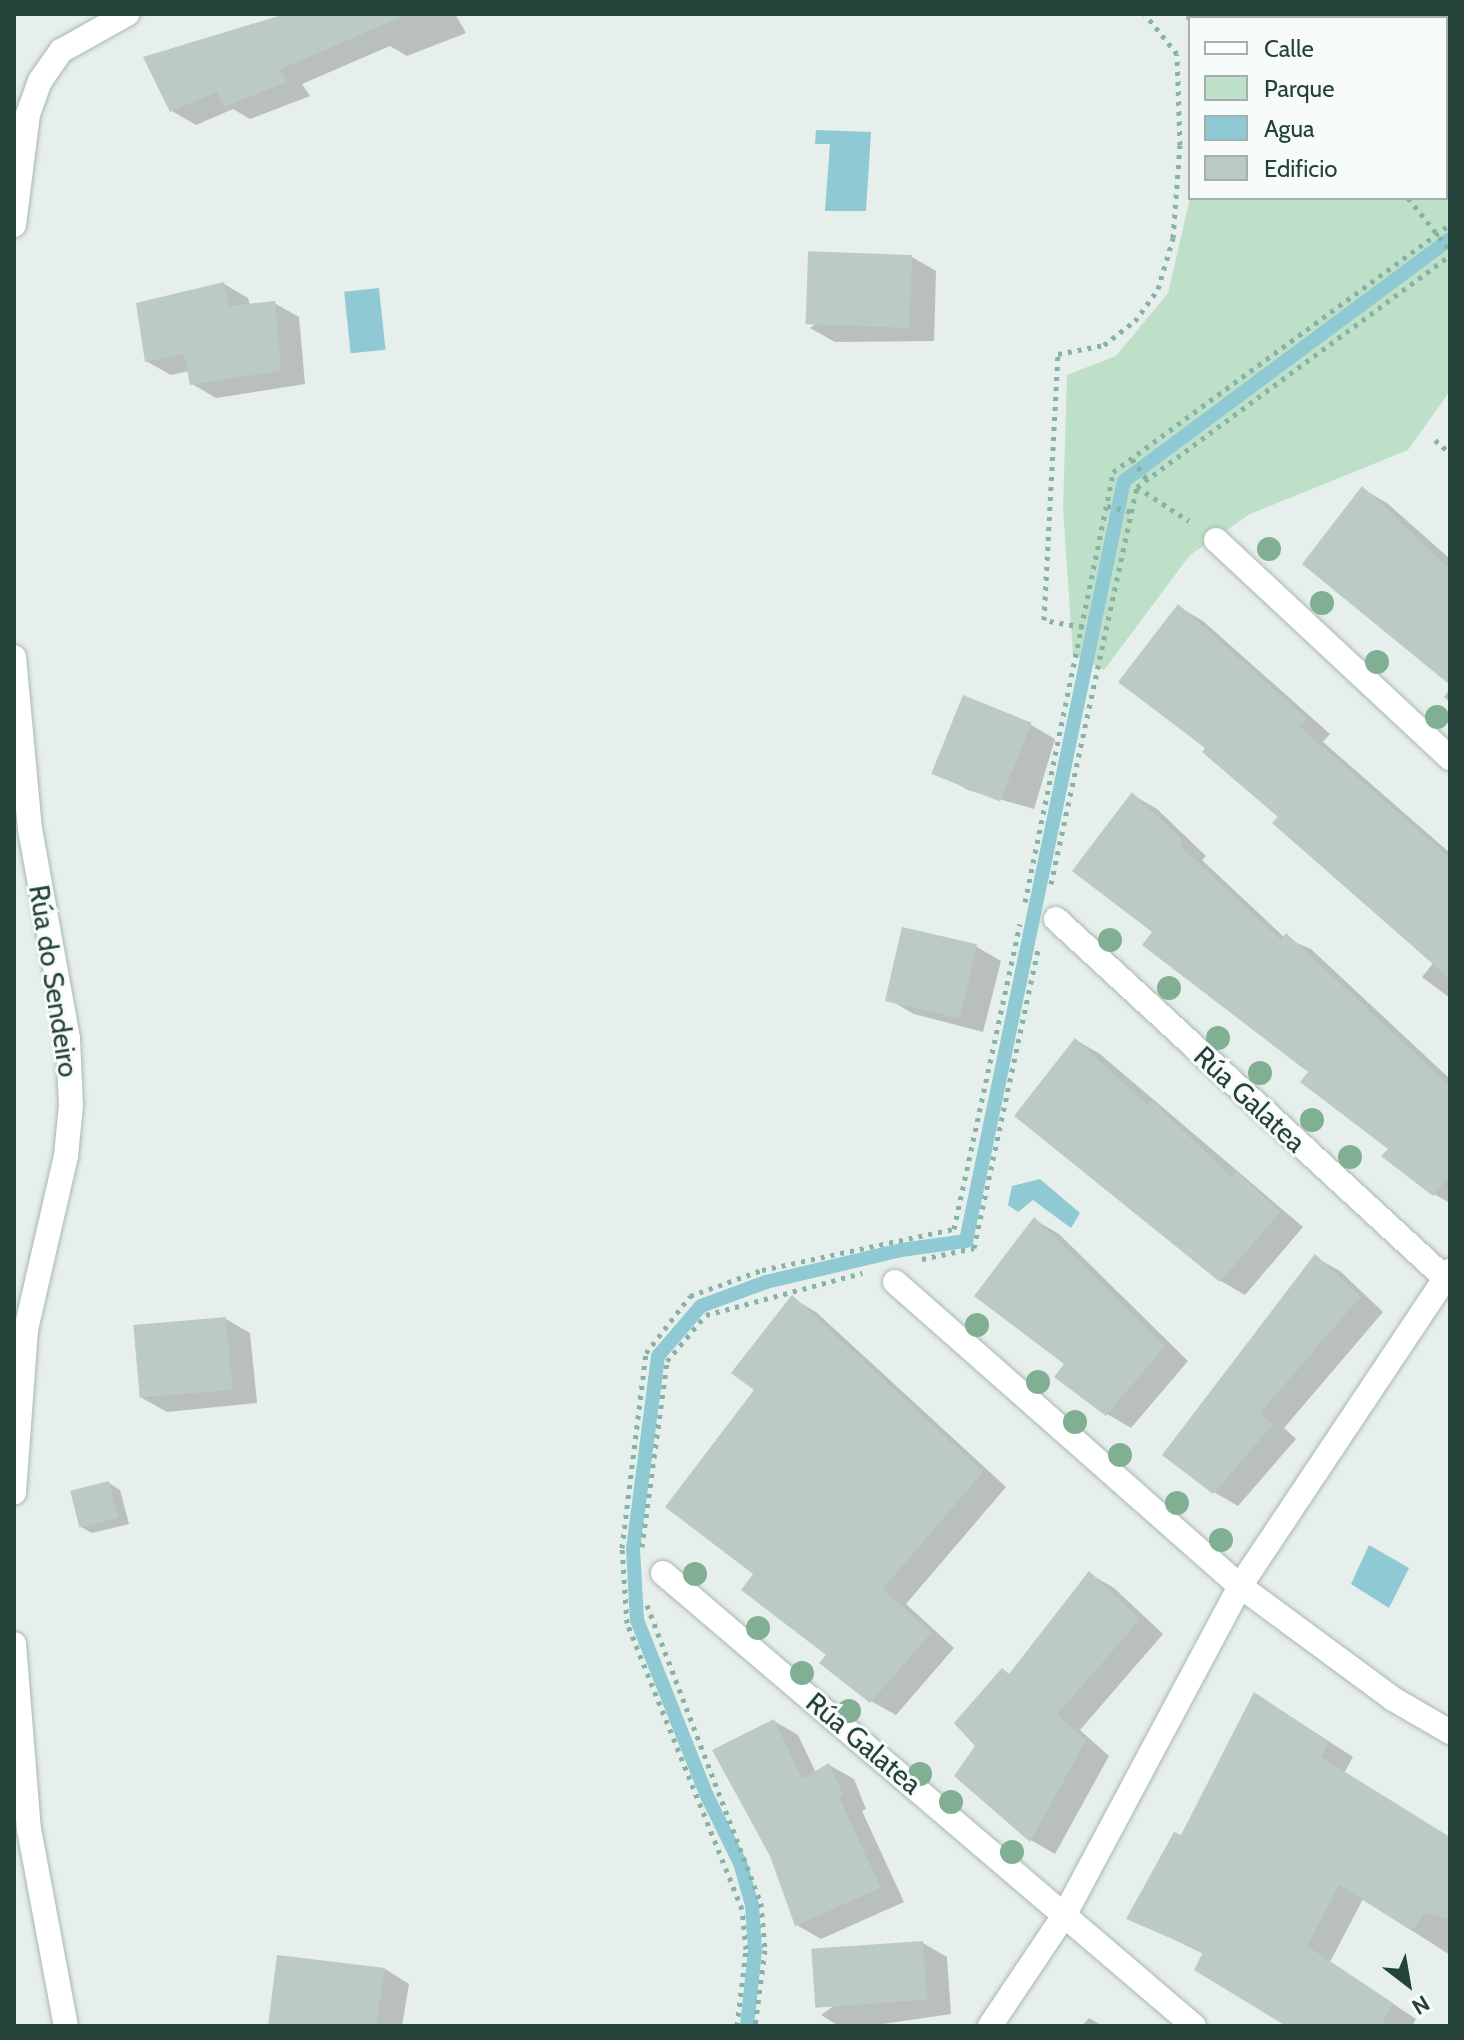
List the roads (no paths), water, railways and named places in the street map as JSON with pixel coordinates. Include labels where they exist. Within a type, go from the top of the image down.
[{"type":"street","points":[[14,225],[28,114],[40,81],[61,51],[127,14]]},
{"type":"street","points":[[1216,540],[1450,758]]},
{"type":"street","name":"Rúa do Sendeiro","points":[[14,657],[30,829],[68,1039],[71,1105],[66,1156],[26,1329],[14,1493]]},
{"type":"street","name":"Rúa Galatea","points":[[990,2026],[1065,1914],[1240,1586],[1447,1275],[1056,919]]},
{"type":"street","points":[[895,1282],[1240,1586],[1393,1699],[1450,1732]]},
{"type":"street","name":"Rúa Galatea","points":[[663,1573],[1194,2026]]},
{"type":"street","points":[[14,1644],[19,1749],[29,1829],[66,2026]]},
{"type":"water","points":[[816,130],[871,132],[866,211],[825,211],[830,144],[815,144]]},
{"type":"water","points":[[379,288],[385,350],[351,353],[344,292]]},
{"type":"water","points":[[1040,1179],[1080,1213],[1071,1228],[1033,1200],[1018,1212],[1008,1205],[1012,1186]]},
{"type":"water","points":[[1369,1545],[1409,1568],[1389,1608],[1351,1584]]},
{"type":"waterway","points":[[747,2026],[755,1950],[752,1905],[740,1863],[707,1796],[637,1620],[633,1549],[658,1356],[701,1306],[766,1282],[901,1250],[966,1241],[1124,481],[1450,239]]}]
